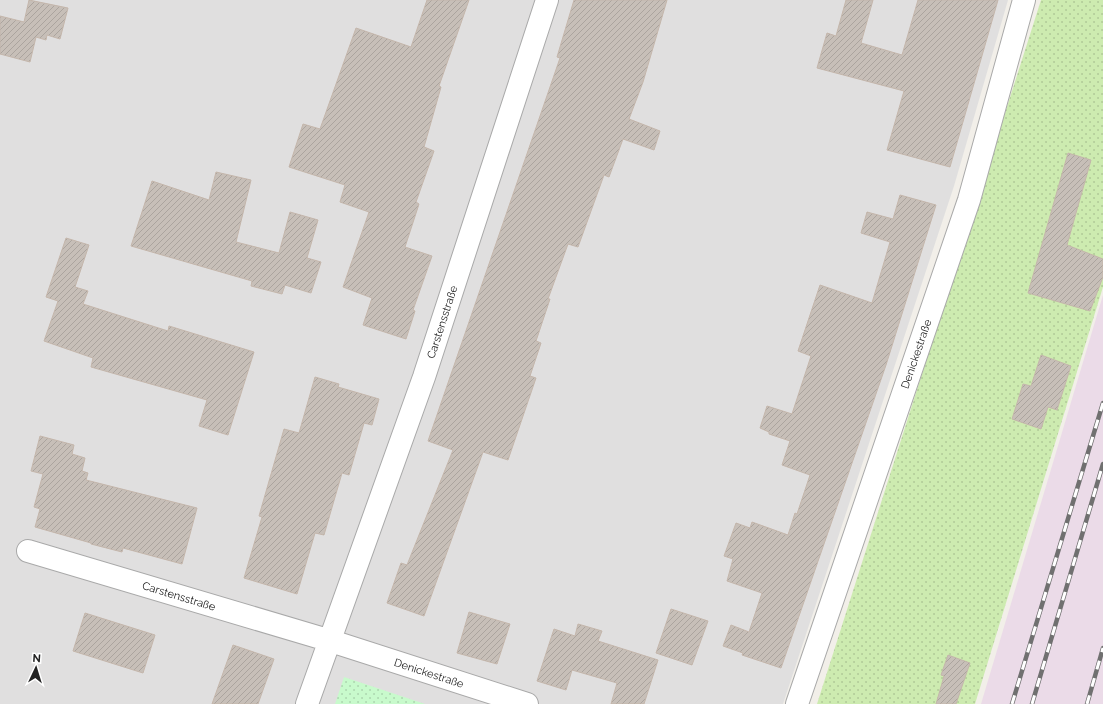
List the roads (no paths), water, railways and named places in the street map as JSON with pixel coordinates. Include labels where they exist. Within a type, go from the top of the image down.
[{"type":"street","name":"Carstensstraße","points":[[307,704],[331,641],[424,377],[547,0]]},
{"type":"street","name":"Denickestraße","points":[[797,704],[969,200],[1024,0]]},
{"type":"street","name":"Carstensstraße","points":[[28,551],[331,641]]},
{"type":"street","name":"Denickestraße","points":[[331,641],[527,704]]},
{"type":"railway","points":[[1012,704],[1103,403]]},
{"type":"railway","points":[[1032,704],[1103,464]]},
{"type":"railway","points":[[1087,704],[1103,648]]}]
